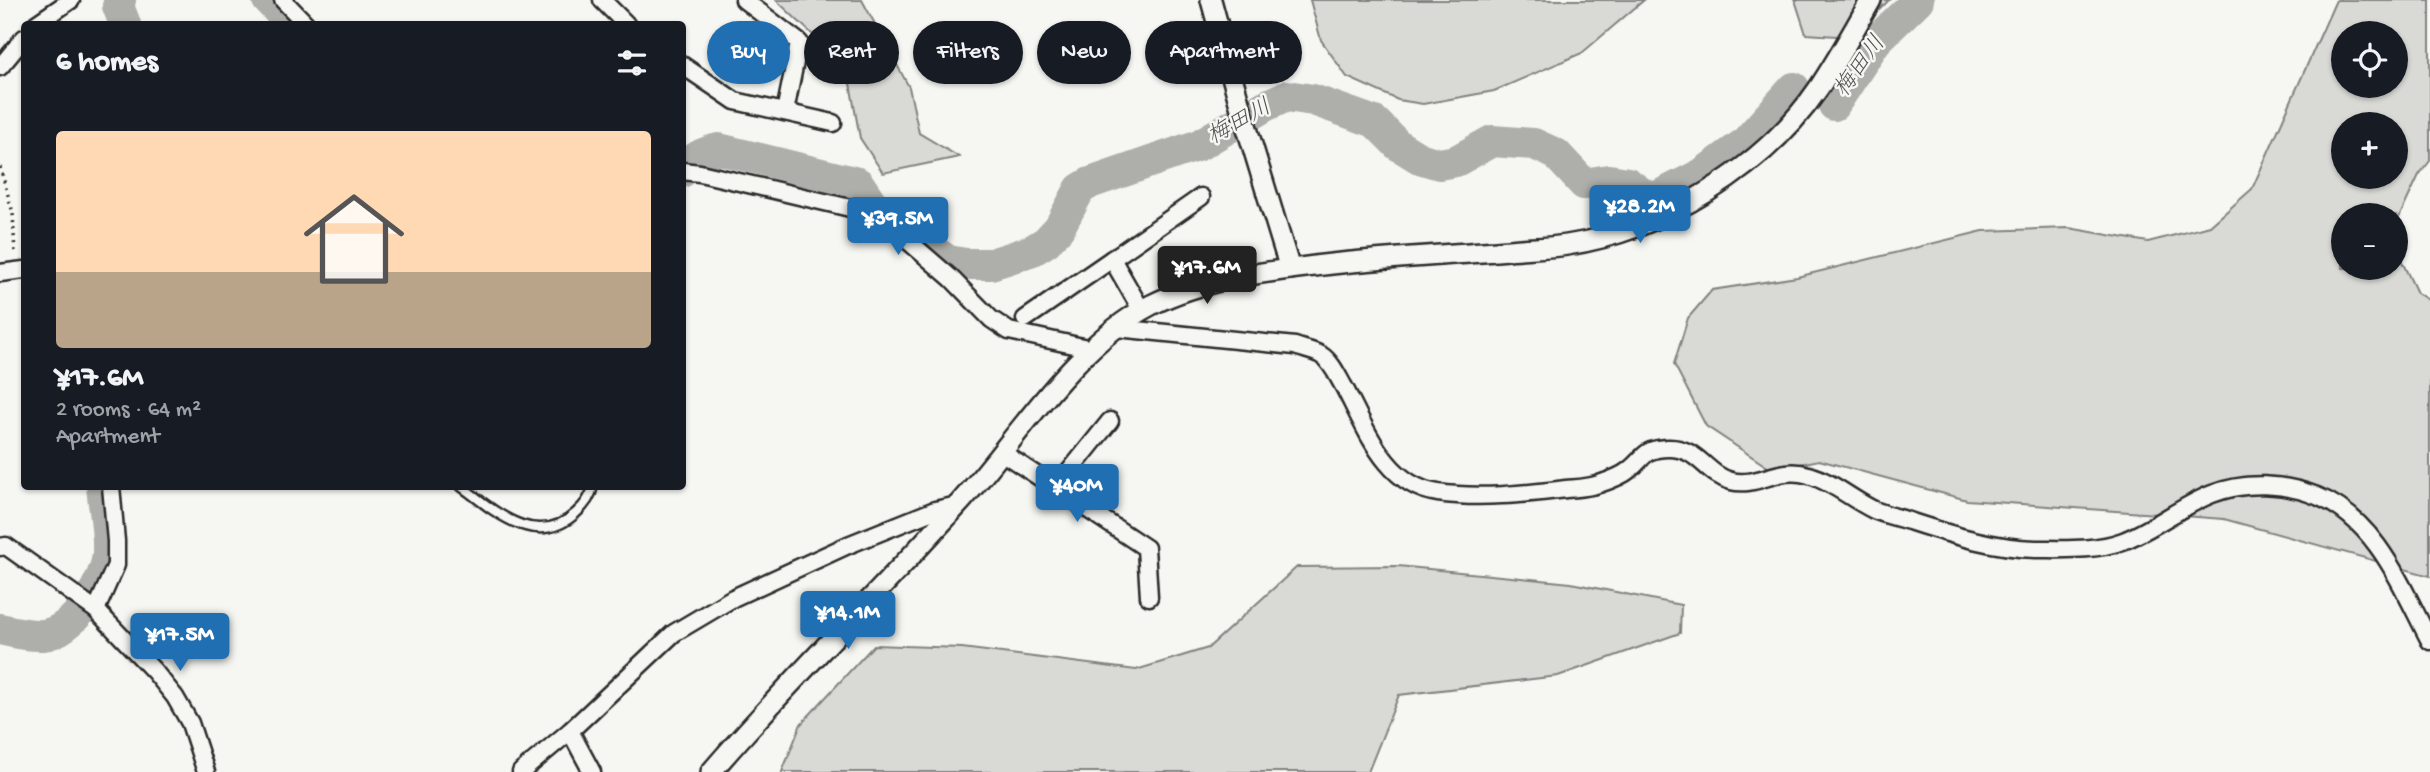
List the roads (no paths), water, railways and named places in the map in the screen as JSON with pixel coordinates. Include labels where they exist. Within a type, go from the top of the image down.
[{"type":"street","points":[[40,21],[71,0]]},
{"type":"street","points":[[283,0],[303,21]]},
{"type":"street","points":[[603,0],[623,21]]},
{"type":"street","points":[[744,0],[799,42],[785,112]]},
{"type":"street","points":[[1211,0],[1290,269]]},
{"type":"street","points":[[711,772],[759,717],[958,505],[1066,374],[1117,328],[1142,311],[1194,289],[1247,276],[1340,263],[1567,245],[1654,219],[1713,188],[1766,148],[1817,91],[1871,0]]},
{"type":"street","points":[[0,68],[21,41]]},
{"type":"street","points":[[686,68],[735,101],[833,123]]},
{"type":"street","points":[[686,171],[875,216],[899,233],[951,278],[991,319],[1009,331],[1092,349]]},
{"type":"street","points":[[1025,319],[1201,197]]},
{"type":"street","points":[[1112,259],[1142,311]]},
{"type":"street","points":[[1117,328],[1296,346],[1322,356],[1335,371],[1365,430],[1392,467],[1405,480],[1419,488],[1438,493],[1518,495],[1596,485],[1628,471],[1644,452],[1670,448],[1692,453],[1718,477],[1734,482],[1749,483],[1790,471],[1807,474],[1830,482],[1874,510],[1962,538],[2022,549],[2074,550],[2121,542],[2211,494],[2242,486],[2291,488],[2319,497],[2348,513],[2372,538],[2394,571],[2430,640]]},
{"type":"street","points":[[1056,488],[1110,421]]},
{"type":"street","points":[[1003,453],[1146,548],[1149,597]]},
{"type":"street","points":[[89,606],[116,565],[111,490]]},
{"type":"street","points":[[521,772],[570,731],[674,633],[733,598],[894,526],[935,510],[958,505]]},
{"type":"street","points":[[0,547],[6,546],[89,606],[154,671],[175,696],[190,723],[206,772]]},
{"type":"street","points":[[570,731],[592,772]]},
{"type":"lane","points":[[466,490],[503,519],[534,529],[556,526],[573,516],[586,502],[591,490]]},
{"type":"waterway","name":"梅田川","points":[[120,0],[118,6],[124,21]]},
{"type":"waterway","name":"梅田川","points":[[268,0],[288,21]]},
{"type":"waterway","name":"梅田川","points":[[1834,105],[1876,41],[1918,0]]},
{"type":"waterway","name":"梅田川","points":[[686,167],[698,157],[719,149],[858,183],[872,204],[948,261],[991,264],[1033,250],[1046,242],[1059,228],[1080,189],[1090,183],[1199,145],[1287,96],[1313,100],[1375,122],[1398,145],[1419,158],[1439,164],[1456,161],[1492,141],[1534,144],[1556,154],[1584,184],[1609,180],[1628,183],[1651,200],[1702,174],[1745,143],[1794,88]]},
{"type":"waterway","name":"梅田川","points":[[0,629],[32,635],[54,632],[66,625],[87,603],[102,576],[108,551],[102,490]]}]
